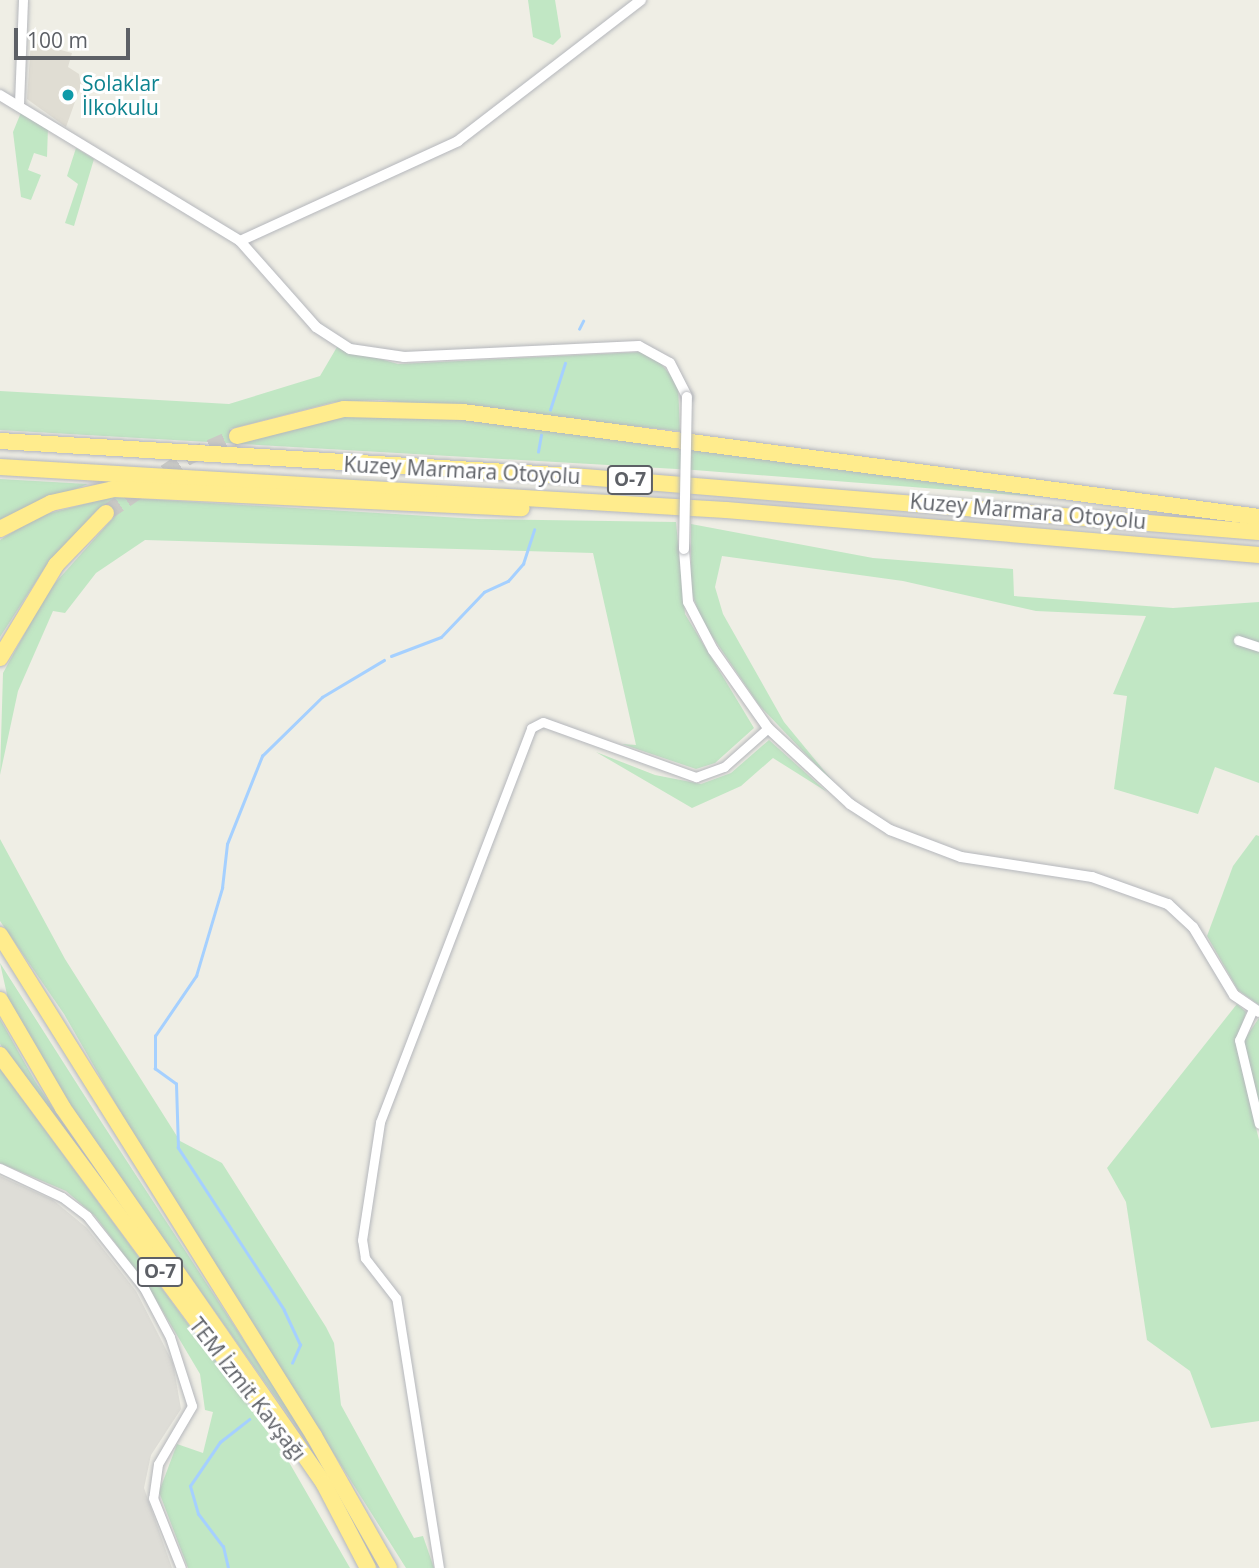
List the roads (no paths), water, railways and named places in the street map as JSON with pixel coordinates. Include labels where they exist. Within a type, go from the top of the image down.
[{"type":"highway","points":[[237,436],[344,409],[463,412],[1259,517]]},
{"type":"highway","name":"Kuzey Marmara Otoyolu","points":[[0,441],[572,476],[1259,532]]},
{"type":"highway","name":"Kuzey Marmara Otoyolu","points":[[0,467],[605,504],[1259,555]]},
{"type":"highway","points":[[0,529],[51,503],[114,489],[471,510],[605,504]]},
{"type":"highway","points":[[1,656],[39,589],[106,513]]},
{"type":"highway","points":[[0,935],[61,1028],[115,1128]]},
{"type":"highway","name":"O-7","points":[[0,952],[314,1436],[390,1568]]},
{"type":"highway","points":[[0,1000],[57,1098],[324,1484]]},
{"type":"highway","name":"TEM İzmit Kavşağı","points":[[0,1055],[284,1441],[324,1484]]},
{"type":"highway","name":"O-7","points":[[324,1484],[368,1568]]},
{"type":"street","points":[[19,104],[23,0]]},
{"type":"street","points":[[240,241],[458,141],[641,0]]},
{"type":"street","points":[[0,94],[240,241],[316,327],[350,349],[404,357],[639,346],[670,363],[687,397],[684,549],[695,622],[768,728],[850,804],[911,839],[997,866],[1114,883],[1168,904],[1193,927],[1234,995],[1256,1011],[1239,1041],[1259,1124]]},
{"type":"street","points":[[1238,640],[1259,647]]},
{"type":"street","points":[[439,1568],[396,1298],[365,1258],[362,1240],[380,1122],[531,728],[543,722],[696,777],[724,767],[768,728]]},
{"type":"street","points":[[0,1168],[62,1197],[87,1216],[144,1288],[170,1337],[192,1406],[158,1464],[153,1498],[181,1568]]},
{"type":"waterway","points":[[579,329],[583,321]]},
{"type":"waterway","points":[[550,410],[565,363]]},
{"type":"waterway","points":[[538,452],[541,435]]},
{"type":"waterway","points":[[391,656],[441,637],[484,592],[508,581],[523,564],[534,530]]},
{"type":"waterway","points":[[292,1363],[300,1345],[284,1310],[178,1148],[176,1084],[155,1069],[155,1036],[196,976],[222,888],[227,844],[262,756],[322,697],[384,660]]},
{"type":"waterway","points":[[228,1568],[223,1547],[198,1514],[190,1486],[220,1442],[249,1419]]},
{"type":"tunnel","points":[[106,513],[188,457],[237,436]]},
{"type":"place","name":"Solaklar İlkokulu","points":[[68,95]]}]
